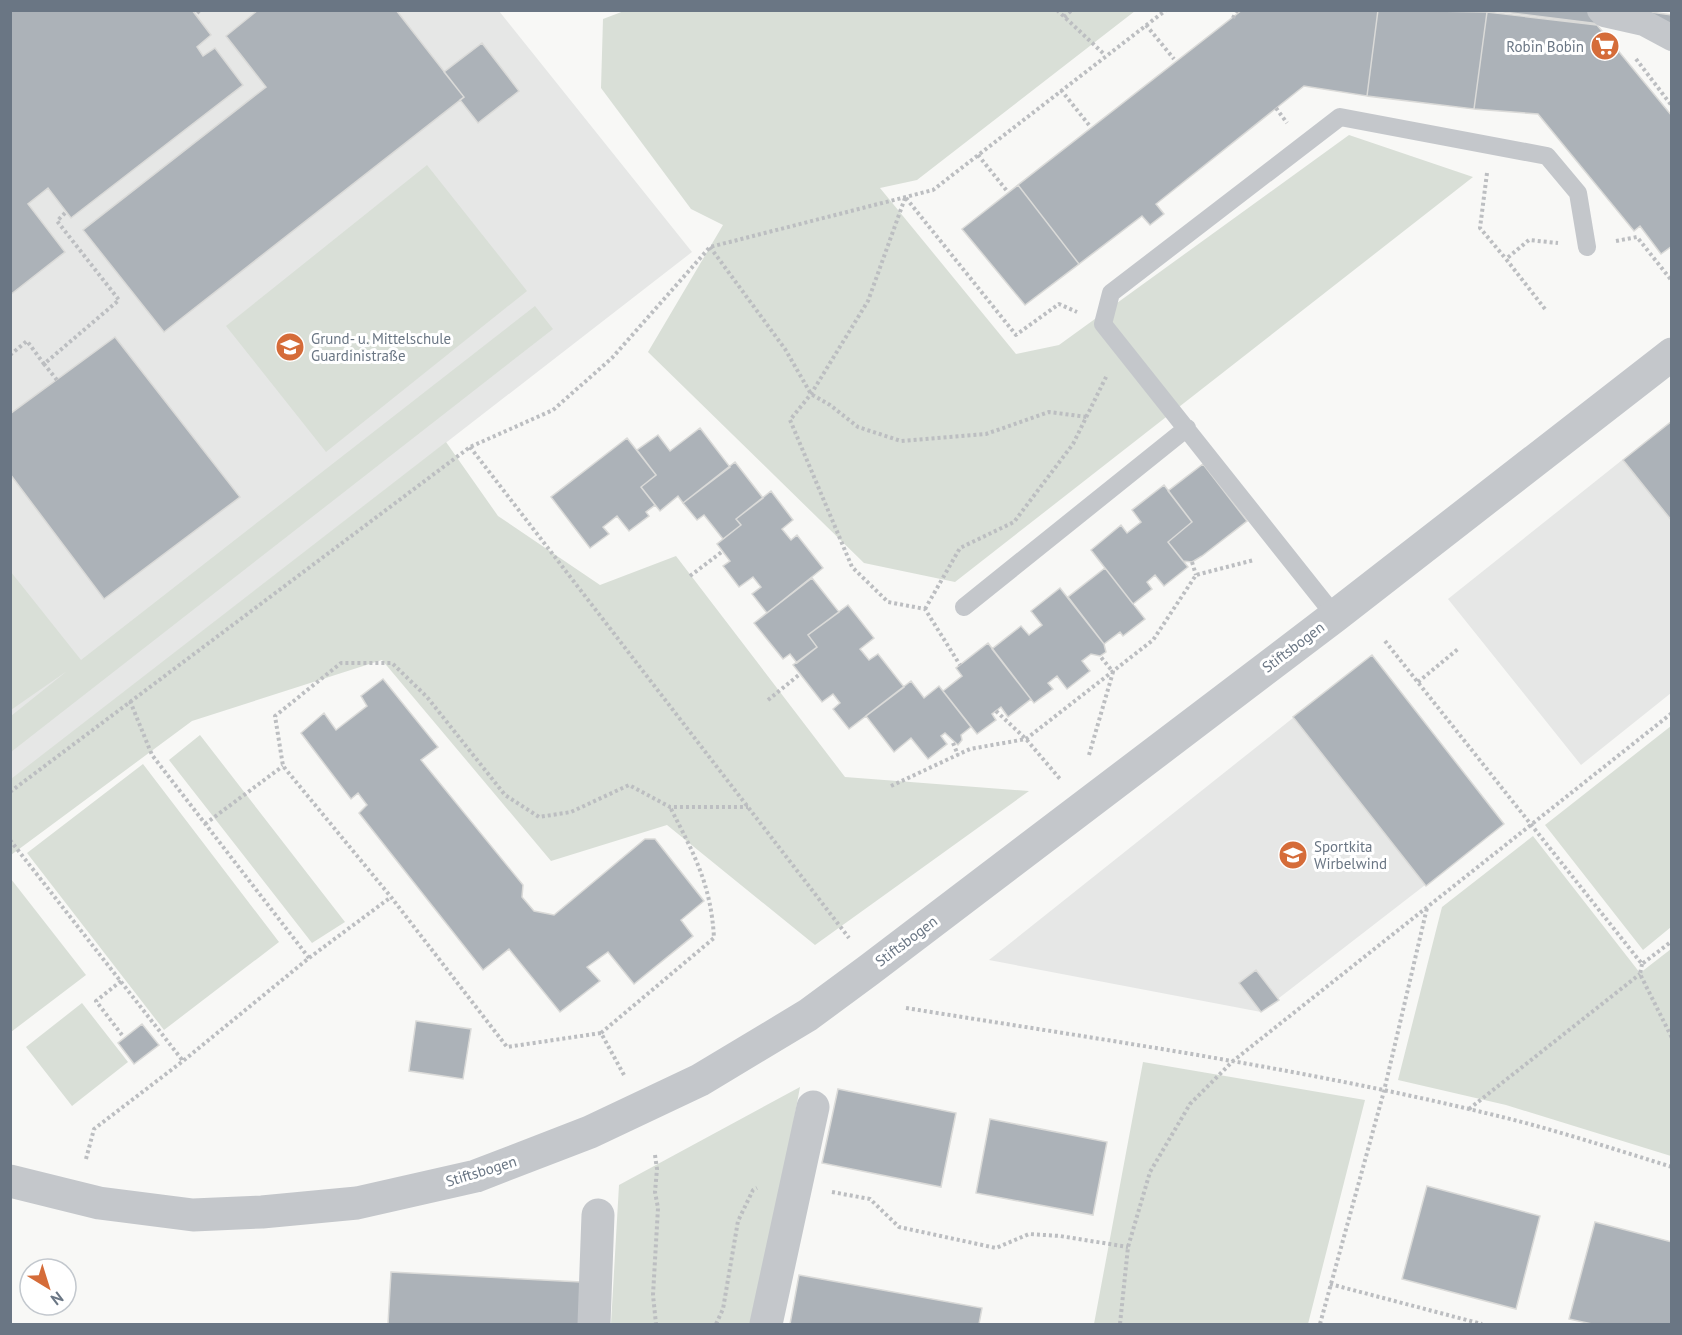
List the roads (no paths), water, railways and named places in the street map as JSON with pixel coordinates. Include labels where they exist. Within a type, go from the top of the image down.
[{"type":"street","points":[[1600,10],[1604,14],[1644,23],[1671,38]]},
{"type":"street","name":"Stiftsbogen","points":[[10,1181],[119,1206],[193,1215],[262,1212],[357,1203],[476,1176],[590,1132],[700,1080],[808,1015],[1335,616],[1671,354]]},
{"type":"street","points":[[766,1324],[813,1107]]},
{"type":"street","points":[[594,1324],[598,1215]]},
{"type":"lane","points":[[1335,616],[1103,324],[1111,293],[1340,117],[1546,156],[1578,193],[1587,247]]},
{"type":"lane","points":[[964,606],[1187,428]]},
{"type":"place","name":"Robin Bobin","points":[[1605,46]]},
{"type":"place","name":"Grund- u. Mittelschule Guardinistraße","points":[[290,347]]},
{"type":"place","name":"Sportkita Wirbelwind","points":[[1293,855]]}]
